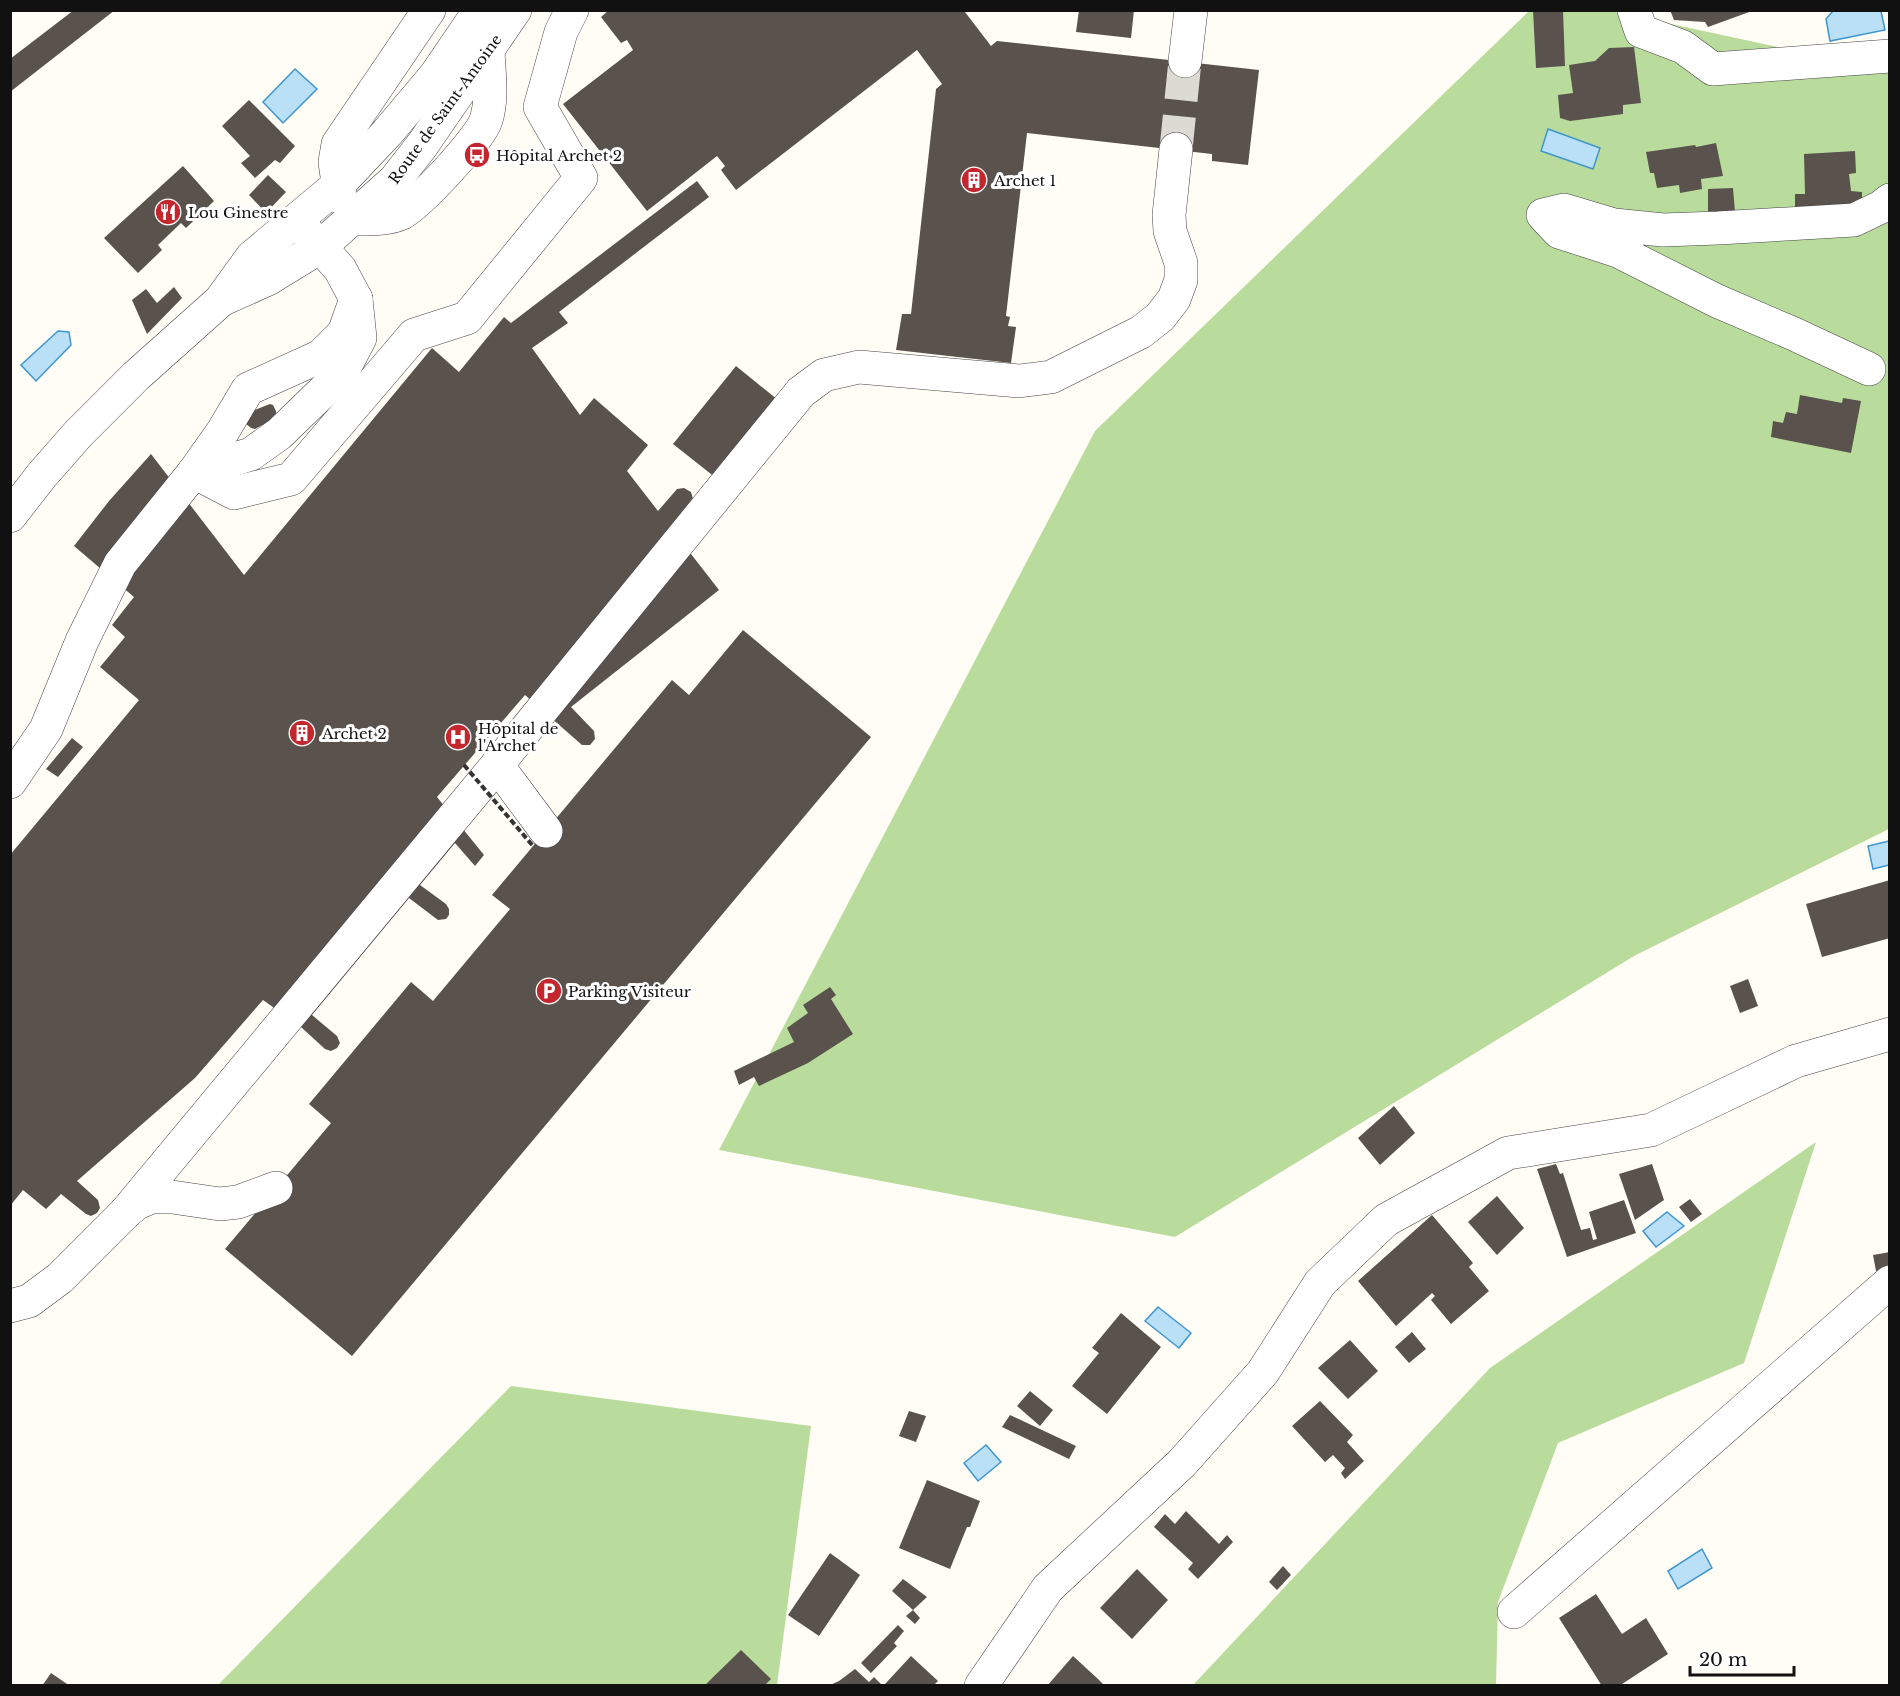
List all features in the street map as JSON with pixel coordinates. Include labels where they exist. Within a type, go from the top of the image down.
[{"type":"street","points":[[352,219],[343,207],[337,186],[335,162],[338,144],[429,10]]},
{"type":"street","name":"Route de Saint-Antoine","points":[[10,516],[78,434],[136,376],[220,301],[252,257],[337,186],[410,107],[435,76],[480,10]]},
{"type":"street","name":"Route de Saint-Antoine","points":[[220,301],[268,279],[320,247],[395,180],[515,10]]},
{"type":"street","points":[[194,472],[234,494],[291,479],[414,335],[467,318],[581,178],[540,107],[561,32],[572,10]]},
{"type":"street","points":[[1185,61],[1191,10]]},
{"type":"street","points":[[1634,10],[1641,31],[1683,48],[1713,69],[1890,56]]},
{"type":"street","points":[[125,1213],[497,765],[801,392],[824,375],[859,367],[1019,381],[1051,377],[1141,332],[1160,317],[1174,299],[1181,280],[1181,263],[1170,231],[1169,215],[1176,149]]},
{"type":"street","points":[[1869,369],[1717,301],[1618,251],[1559,232],[1543,215],[1564,210],[1624,226],[1663,230],[1718,228],[1854,220],[1890,200]]},
{"type":"street","points":[[194,472],[251,454],[279,434],[341,374],[360,338],[356,299],[340,269],[296,220]]},
{"type":"street","points":[[10,782],[46,729],[82,641],[120,564],[194,472],[223,431],[248,389],[321,356],[344,333],[356,299]]},
{"type":"street","points":[[497,765],[539,839]]},
{"type":"street","points":[[981,1686],[1048,1588],[1182,1463],[1263,1372],[1320,1284],[1386,1220],[1508,1153],[1651,1130],[1796,1061],[1890,1034]]},
{"type":"street","points":[[10,1306],[29,1301],[60,1278],[137,1203],[151,1197],[172,1197],[220,1204],[238,1202],[276,1188]]},
{"type":"street","points":[[1514,1612],[1890,1282]]},
{"type":"path","points":[[465,765],[539,839]]},
{"type":"green space","points":[[1529,11],[1611,11],[1889,71],[1889,829],[1634,956],[1175,1237],[719,1150],[1095,431]]},
{"type":"green space","points":[[1816,1142],[1744,1363],[1558,1443],[1498,1602],[1496,1685],[1193,1685],[1490,1368]]},
{"type":"green space","points":[[511,1386],[811,1426],[777,1685],[217,1686]]},
{"type":"water","points":[[1833,11],[1881,11],[1885,30],[1830,41],[1826,19]]},
{"type":"water","points":[[295,69],[317,89],[283,123],[263,102]]},
{"type":"water","points":[[1548,129],[1600,148],[1593,169],[1541,151]]},
{"type":"water","points":[[58,331],[69,332],[71,345],[36,381],[21,365]]},
{"type":"water","points":[[1889,841],[1889,865],[1873,869],[1868,846]]},
{"type":"water","points":[[1667,1212],[1684,1226],[1656,1247],[1643,1231]]},
{"type":"water","points":[[1158,1307],[1191,1333],[1179,1348],[1145,1321]]},
{"type":"water","points":[[986,1445],[1001,1462],[978,1481],[964,1463]]},
{"type":"water","points":[[1702,1549],[1712,1568],[1678,1589],[1668,1571]]},
{"type":"building","points":[[74,10],[115,10],[10,92],[10,59]]},
{"type":"building","name":"Archet 1","points":[[609,10],[968,10],[965,12],[991,46],[997,41],[1259,70],[1248,165],[1212,161],[1212,154],[1027,133],[1006,316],[1010,317],[1008,326],[1016,327],[1011,363],[896,350],[902,314],[911,314],[936,89],[942,84],[917,50],[736,190],[721,170],[725,166],[717,156],[647,211],[563,104],[633,50],[627,40],[621,43],[601,17]]},
{"type":"building","points":[[1079,10],[1134,10],[1131,38],[1076,32]]},
{"type":"building","points":[[1533,10],[1563,10],[1565,66],[1536,68]]},
{"type":"building","points":[[1670,10],[1752,11],[1708,27],[1705,22],[1674,20]]},
{"type":"building","points":[[1634,47],[1641,103],[1623,105],[1623,114],[1570,121],[1560,118],[1558,95],[1573,93],[1569,65],[1595,61],[1609,48]]},
{"type":"building","points":[[249,100],[295,146],[280,163],[275,160],[255,178],[241,163],[250,156],[222,126]]},
{"type":"building","points":[[1716,143],[1723,176],[1701,179],[1702,189],[1680,193],[1679,185],[1657,188],[1654,173],[1650,173],[1646,152]]},
{"type":"building","points":[[1855,151],[1856,173],[1849,174],[1851,191],[1862,192],[1862,206],[1795,209],[1795,194],[1805,194],[1804,154]]},
{"type":"building","name":"Lou Ginestre","points":[[183,166],[214,201],[186,228],[181,223],[158,245],[162,250],[138,273],[104,238]]},
{"type":"building","points":[[268,175],[286,192],[266,213],[249,195]]},
{"type":"building","name":"Archet 2","points":[[697,181],[709,197],[559,312],[568,323],[532,348],[580,415],[594,398],[648,445],[627,471],[658,511],[677,489],[684,488],[691,492],[693,499],[670,527],[719,590],[571,707],[594,731],[595,739],[590,745],[582,745],[525,695],[437,797],[484,855],[475,866],[455,843],[420,885],[446,904],[449,915],[446,919],[438,920],[409,898],[312,1015],[337,1036],[340,1043],[337,1048],[331,1051],[325,1049],[301,1027],[263,1000],[195,1078],[77,1181],[98,1200],[100,1208],[97,1213],[91,1216],[86,1214],[61,1194],[46,1209],[23,1190],[10,1206],[10,855],[139,700],[100,667],[125,637],[112,625],[134,597],[74,546],[109,501],[151,454],[244,575],[432,348],[459,372],[504,317],[511,323]]},
{"type":"building","points":[[1733,188],[1735,212],[1708,213],[1708,189]]},
{"type":"building","points":[[174,287],[182,298],[147,334],[132,300],[146,289],[157,303]]},
{"type":"building","points":[[736,366],[778,400],[716,478],[673,444]]},
{"type":"building","points":[[1800,395],[1842,403],[1843,398],[1861,401],[1851,453],[1771,437],[1773,421],[1783,423],[1786,412],[1797,414]]},
{"type":"building","points":[[270,404],[276,411],[276,416],[272,420],[255,429],[245,423],[247,413]]},
{"type":"building","name":"Parking Visiteur","points":[[743,630],[871,737],[352,1356],[225,1249],[331,1123],[309,1104],[411,982],[433,1001],[510,909],[492,895],[672,680],[689,695]]},
{"type":"building","points":[[72,738],[83,747],[58,777],[46,769]]},
{"type":"building","points":[[1890,880],[1890,938],[1822,957],[1806,904]]},
{"type":"building","points":[[1748,979],[1758,1006],[1740,1013],[1730,986]]},
{"type":"building","points":[[830,987],[836,995],[831,999],[853,1034],[808,1063],[759,1086],[754,1077],[739,1085],[734,1071],[794,1042],[787,1028],[808,1013],[803,1005]]},
{"type":"building","points":[[1394,1106],[1415,1133],[1380,1165],[1358,1138]]},
{"type":"building","points":[[1556,1164],[1560,1174],[1563,1173],[1581,1230],[1590,1228],[1593,1240],[1597,1239],[1589,1212],[1624,1200],[1636,1233],[1567,1257],[1537,1169]]},
{"type":"building","points":[[1652,1164],[1664,1200],[1635,1220],[1619,1174]]},
{"type":"building","points":[[1497,1196],[1524,1228],[1497,1255],[1468,1222]]},
{"type":"building","points":[[1690,1199],[1702,1214],[1691,1222],[1679,1207]]},
{"type":"building","points":[[1432,1215],[1473,1263],[1469,1267],[1489,1291],[1451,1324],[1431,1300],[1435,1296],[1432,1293],[1396,1326],[1358,1281]]},
{"type":"building","points":[[1890,1252],[1890,1269],[1876,1271],[1873,1255]]},
{"type":"building","points":[[1121,1313],[1161,1347],[1107,1414],[1072,1386],[1099,1353],[1092,1348]]},
{"type":"building","points":[[1412,1332],[1426,1349],[1409,1363],[1395,1347]]},
{"type":"building","points":[[1350,1340],[1378,1371],[1348,1399],[1318,1368]]},
{"type":"building","points":[[1030,1391],[1053,1410],[1040,1426],[1017,1406]]},
{"type":"building","points":[[1320,1401],[1353,1435],[1347,1442],[1364,1461],[1345,1479],[1341,1473],[1345,1468],[1333,1455],[1325,1462],[1292,1426]]},
{"type":"building","points":[[909,1411],[926,1416],[916,1442],[899,1436]]},
{"type":"building","points":[[1010,1415],[1076,1446],[1069,1459],[1002,1427]]},
{"type":"building","points":[[927,1480],[980,1501],[950,1569],[899,1548]]},
{"type":"building","points":[[1186,1511],[1219,1544],[1227,1535],[1233,1542],[1198,1579],[1188,1569],[1193,1563],[1154,1527],[1165,1514],[1175,1524]]},
{"type":"building","points":[[830,1553],[860,1575],[819,1636],[788,1615]]},
{"type":"building","points":[[1283,1566],[1291,1575],[1277,1590],[1269,1582]]},
{"type":"building","points":[[1137,1569],[1168,1600],[1132,1639],[1100,1608]]},
{"type":"building","points":[[903,1579],[927,1597],[913,1610],[892,1591]]},
{"type":"building","points":[[1596,1594],[1622,1634],[1646,1618],[1668,1654],[1619,1686],[1602,1686],[1559,1618]]},
{"type":"building","points":[[913,1610],[920,1618],[915,1624],[906,1616]]},
{"type":"building","points":[[898,1625],[904,1631],[894,1643],[897,1646],[871,1673],[861,1663]]},
{"type":"building","points":[[741,1650],[771,1679],[764,1686],[704,1686]]},
{"type":"building","points":[[911,1656],[938,1681],[933,1686],[887,1686],[885,1684]]},
{"type":"building","points":[[1073,1656],[1098,1679],[1105,1686],[1047,1686]]},
{"type":"building","points":[[855,1669],[869,1682],[874,1677],[883,1686],[828,1686]]},
{"type":"building","points":[[51,1673],[70,1686],[42,1686]]},
{"type":"tunnel","points":[[1176,149],[1185,61]]},
{"type":"place","name":"Hôpital Archet 2","points":[[477,155]]},
{"type":"place","name":"Archet 1","points":[[974,180]]},
{"type":"place","name":"Lou Ginestre","points":[[168,212]]},
{"type":"place","name":"Archet 2","points":[[302,733]]},
{"type":"place","name":"Hôpital de l'Archet","points":[[458,737]]},
{"type":"place","name":"Parking Visiteur","points":[[549,991]]}]
